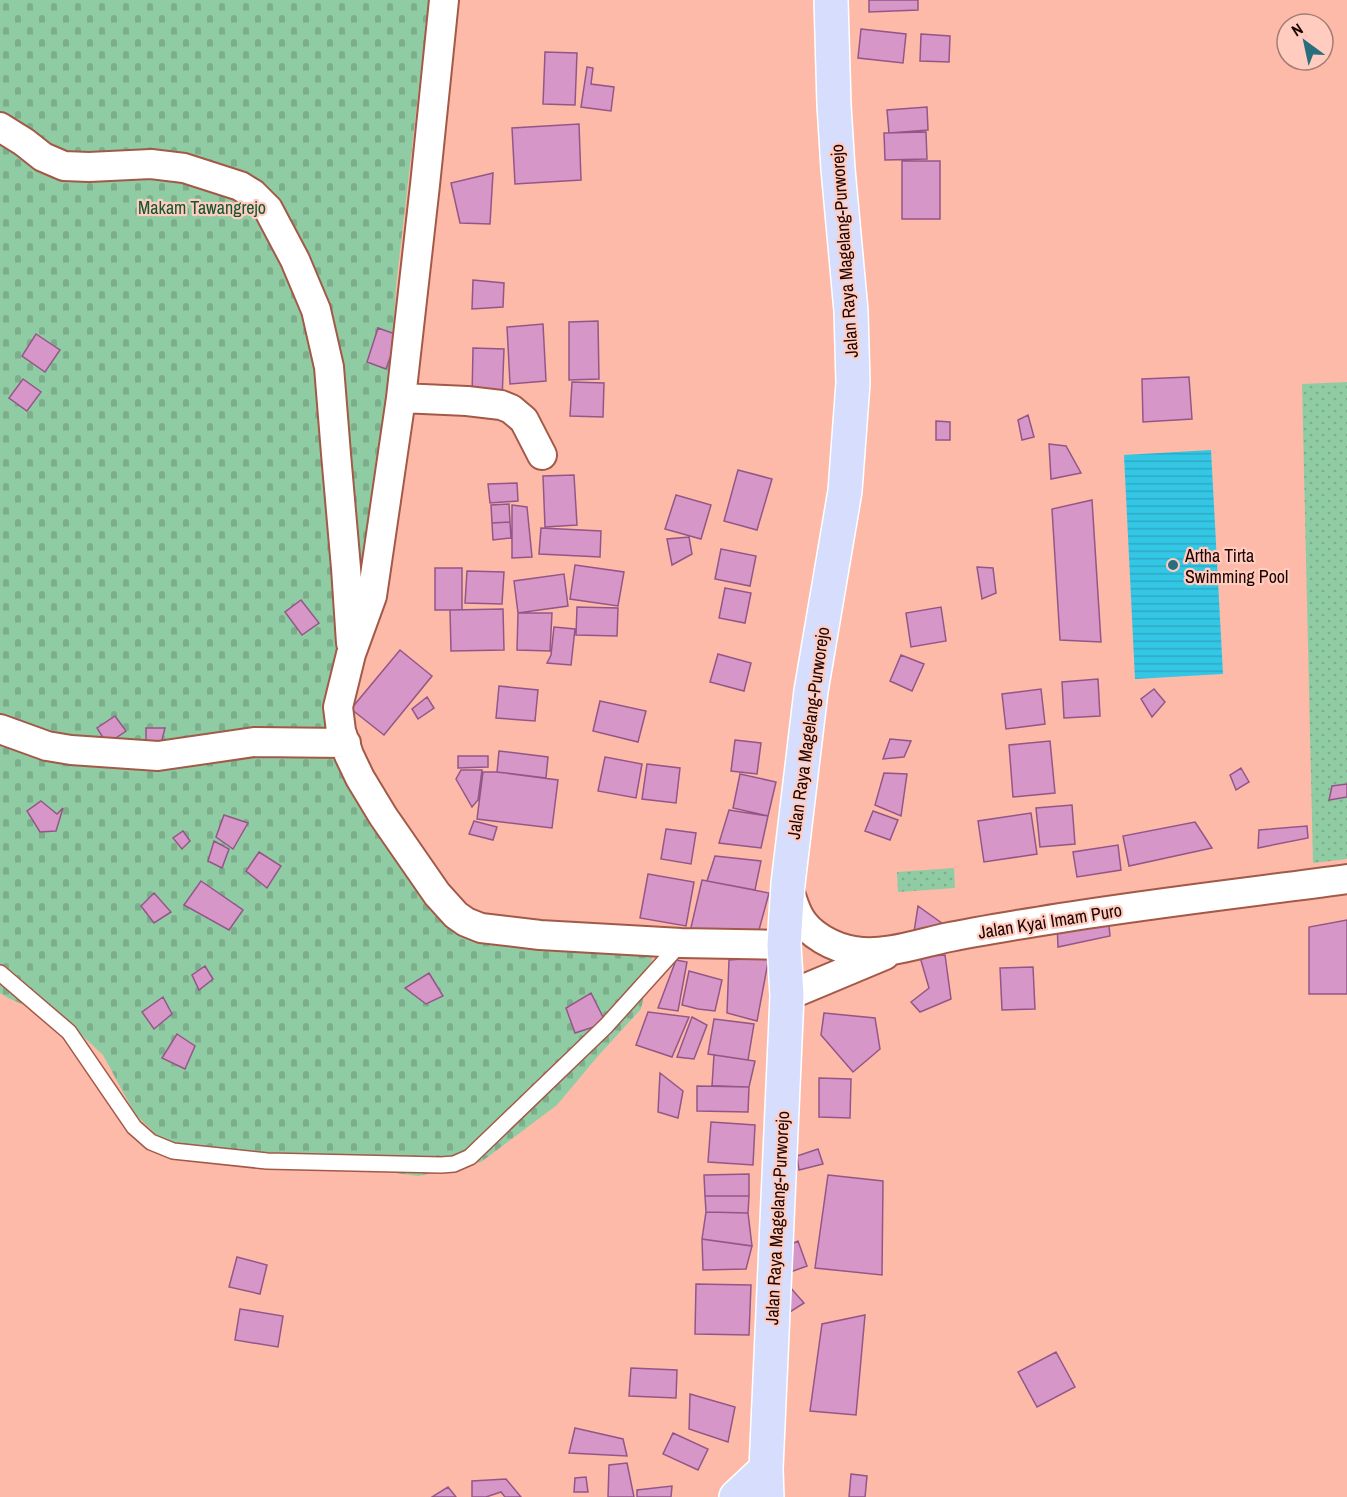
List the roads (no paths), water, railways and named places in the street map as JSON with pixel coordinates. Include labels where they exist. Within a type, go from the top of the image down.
[{"type":"main road","name":"Jalan Raya Magelang-Purworejo","points":[[767,1483],[787,996],[784,945],[788,884],[811,691],[845,491],[853,382],[851,311],[834,105],[831,0]]},
{"type":"main road","points":[[736,1497],[767,1483]]},
{"type":"street","points":[[444,0],[401,398],[372,596],[351,654],[338,707],[340,725],[346,744],[360,778],[383,816],[437,894],[456,915],[466,922],[481,928],[540,935],[681,943],[784,945]]},
{"type":"street","points":[[0,127],[43,157],[64,166],[151,164],[184,168],[240,186],[268,209],[295,260],[316,310],[329,367],[351,654]]},
{"type":"street","points":[[401,398],[468,401],[501,405],[511,409],[524,420],[542,455]]},
{"type":"street","points":[[0,729],[46,746],[70,750],[158,756],[254,742],[346,744]]},
{"type":"street","name":"Jalan Kyai Imam Puro","points":[[788,884],[800,919],[815,934],[832,944],[857,952],[873,952],[1077,915],[1347,879]]},
{"type":"street","points":[[787,996],[901,948]]},
{"type":"lane","points":[[0,973],[69,1032],[134,1127],[151,1142],[173,1151],[267,1161],[441,1166],[454,1164],[470,1157],[606,1026],[681,943]]},
{"type":"water","name":"Artha Tirta Swimming Pool","points":[[1211,450],[1223,674],[1135,679],[1124,455]]},
{"type":"place","name":"Artha Tirta Swimming Pool","points":[[1173,565]]},
{"type":"park label","name":"Makam Tawangrejo","points":[[202,207]]}]
